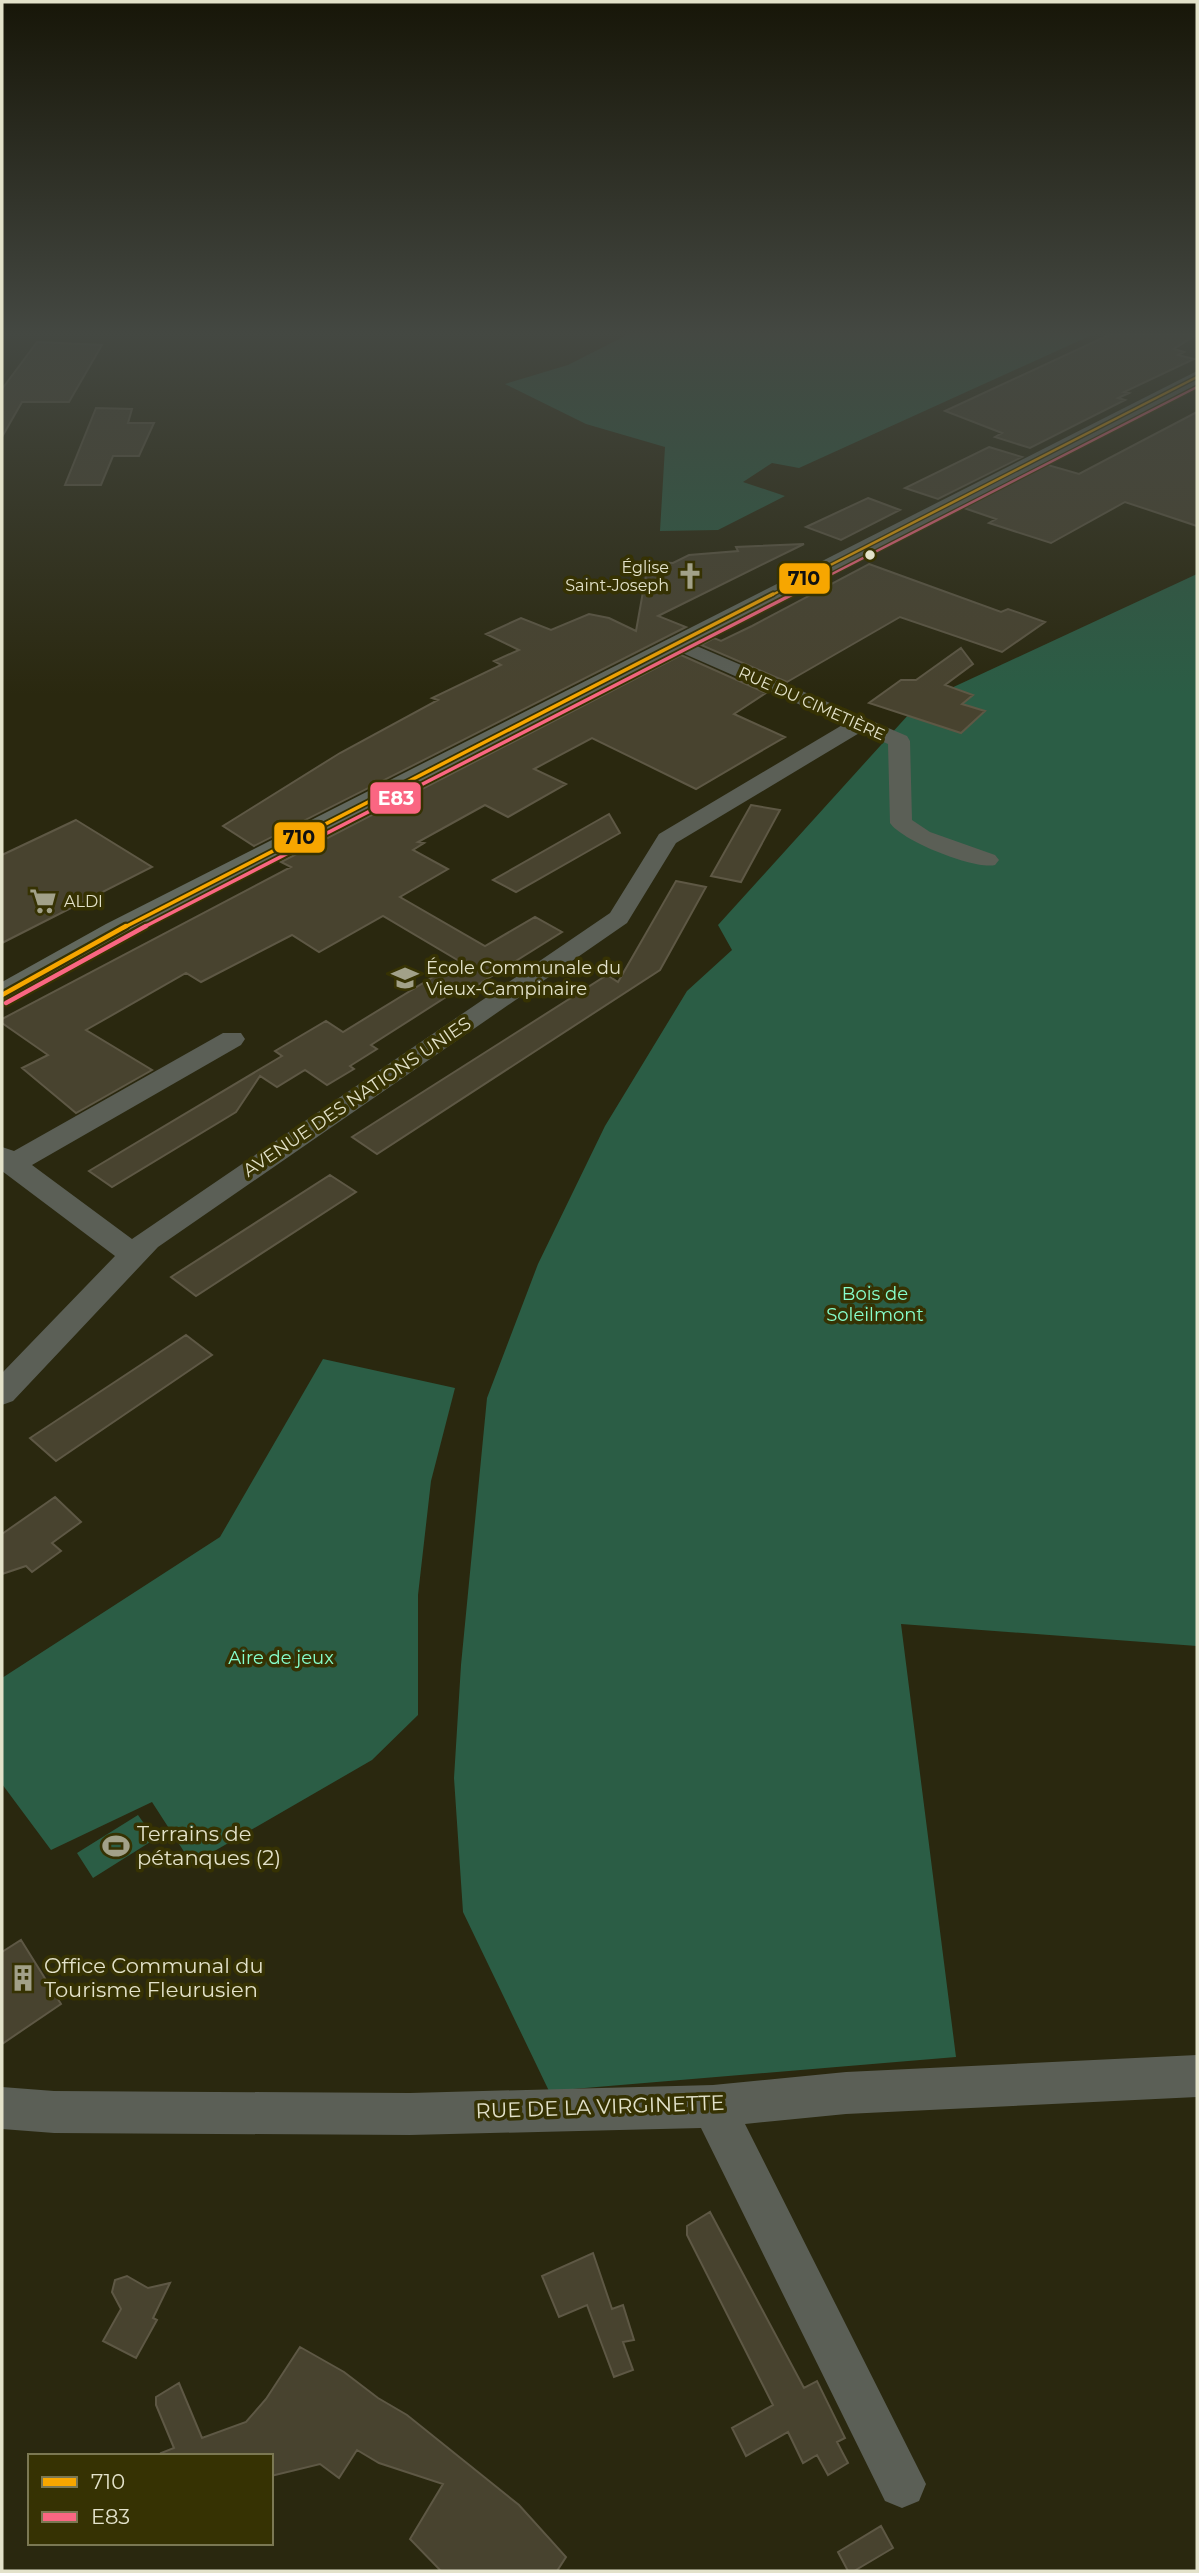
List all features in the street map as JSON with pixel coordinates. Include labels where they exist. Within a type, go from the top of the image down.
[{"type":"main road","points":[[2,995],[117,931],[1047,454]]},
{"type":"street","name":"RUE DU CIMETIÈRE","points":[[678,644],[899,741],[901,823],[922,837],[987,860]]},
{"type":"street","name":"AVENUE DES NATIONS UNIES","points":[[2,1393],[148,1240],[619,918],[667,839],[859,724]]},
{"type":"street","points":[[134,1255],[7,1160],[232,1039]]},
{"type":"street","name":"RUE DE LA VIRGINETTE","points":[[2,2108],[54,2112],[410,2114],[713,2106],[859,2092],[1197,2076]]},
{"type":"street","points":[[713,2106],[902,2484]]},
{"type":"green space","points":[[665,454],[830,454],[799,468],[772,463],[743,482],[785,496],[718,530],[660,531]]},
{"type":"green space","name":"Bois de Soleilmont","points":[[1197,574],[1197,1646],[901,1624],[956,2057],[549,2091],[463,1912],[454,1778],[461,1665],[487,1398],[538,1264],[605,1126],[687,991],[732,950],[718,925],[919,703]]},
{"type":"green space","name":"Aire de jeux","points":[[323,1359],[455,1388],[431,1481],[418,1595],[418,1715],[372,1760],[192,1864],[152,1802],[51,1850],[2,1784],[2,1678],[220,1537]]},
{"type":"green space","name":"Terrains de pétanques (2)","points":[[138,1815],[155,1839],[93,1878],[77,1853]]},
{"type":"building","points":[[77,454],[140,454],[113,456],[101,485],[65,485]]},
{"type":"building","points":[[975,454],[1012,454],[1022,457],[938,499],[905,488]]},
{"type":"building","points":[[1117,454],[1197,454],[1197,526],[1125,502],[1051,543],[989,523],[996,519],[964,508],[1048,465],[1079,474]]},
{"type":"building","points":[[868,498],[900,510],[841,540],[806,527]]},
{"type":"building","points":[[804,544],[658,616],[686,627],[254,846],[223,826],[340,753],[438,700],[432,698],[501,665],[494,661],[519,650],[486,634],[521,618],[551,630],[589,614],[609,618],[636,631],[646,575],[657,569],[653,562],[673,563],[689,555],[738,551],[736,547]]},
{"type":"building","points":[[869,564],[1001,612],[1008,609],[1045,622],[1002,652],[900,617],[787,682],[701,645],[714,638],[721,641]]},
{"type":"building","points":[[961,648],[973,664],[945,685],[973,695],[962,704],[985,711],[961,733],[869,703],[901,680],[916,680]]},
{"type":"building","points":[[681,655],[766,693],[734,714],[785,737],[696,789],[592,738],[534,769],[566,784],[508,817],[485,805],[418,842],[424,843],[413,850],[448,869],[400,897],[485,946],[535,917],[562,932],[460,996],[454,992],[371,1045],[377,1049],[350,1066],[354,1069],[327,1085],[305,1070],[277,1087],[260,1076],[236,1112],[112,1187],[89,1171],[282,1056],[275,1051],[326,1021],[343,1032],[459,961],[383,916],[319,952],[292,935],[201,982],[186,973],[86,1030],[152,1070],[76,1113],[22,1068],[48,1055],[2,1023],[2,1019],[291,867],[281,862]]},
{"type":"building","points":[[751,805],[780,810],[741,882],[711,876]]},
{"type":"building","points":[[609,814],[620,833],[516,892],[493,880]]},
{"type":"building","name":"ALDI","points":[[76,820],[152,867],[2,943],[2,855]]},
{"type":"building","points":[[676,881],[706,887],[660,970],[377,1154],[352,1137],[607,975],[618,982]]},
{"type":"building","points":[[330,1175],[356,1192],[196,1296],[171,1277]]},
{"type":"building","points":[[186,1335],[212,1355],[56,1461],[30,1438]]},
{"type":"building","points":[[55,1497],[81,1522],[52,1543],[61,1551],[32,1572],[26,1566],[2,1574],[2,1534]]},
{"type":"building","name":"Office Communal du Tourisme Fleurusien","points":[[21,1940],[61,2004],[2,2044],[2,1952]]},
{"type":"building","points":[[710,2212],[804,2388],[817,2381],[845,2438],[837,2442],[848,2463],[828,2475],[817,2455],[803,2463],[788,2432],[746,2456],[732,2428],[773,2405],[687,2235],[687,2226]]},
{"type":"building","points":[[593,2253],[612,2309],[623,2305],[634,2340],[623,2342],[633,2370],[614,2377],[587,2305],[559,2317],[542,2276]]},
{"type":"building","points":[[127,2276],[148,2288],[170,2283],[153,2318],[157,2320],[136,2358],[103,2341],[121,2309],[112,2292],[115,2280]]},
{"type":"building","points":[[300,2347],[344,2372],[378,2398],[407,2415],[519,2505],[566,2557],[557,2571],[441,2571],[410,2539],[443,2484],[379,2463],[357,2450],[339,2478],[320,2464],[273,2476],[273,2454],[161,2454],[174,2448],[156,2405],[156,2397],[179,2383],[202,2438],[246,2422],[266,2399]]},
{"type":"building","points":[[881,2526],[893,2548],[854,2571],[848,2571],[838,2552]]},
{"type":"transit line","name":"710","points":[[2,995],[117,931],[1047,454]]},
{"type":"transit line","name":"E83","points":[[6,1003],[121,939],[1066,454]]},
{"type":"place","name":"Église Saint-Joseph","points":[[690,576]]},
{"type":"place","name":"ALDI","points":[[43,901]]},
{"type":"place","name":"École Communale du Vieux-Campinaire","points":[[405,978]]},
{"type":"place","name":"Terrains de pétanques (2)","points":[[116,1846]]},
{"type":"place","name":"Office Communal du Tourisme Fleurusien","points":[[23,1978]]}]
